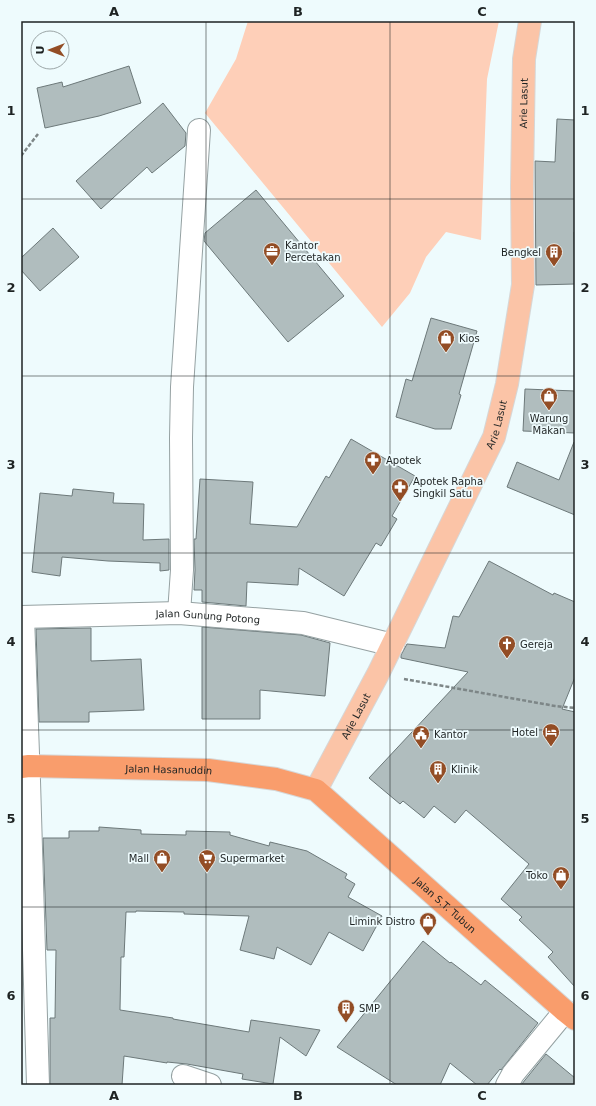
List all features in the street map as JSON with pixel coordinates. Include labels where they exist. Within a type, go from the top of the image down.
[{"type":"highway","name":"Jalan Hasanuddin","points":[[25,766],[208,770],[276,779],[316,790]]},
{"type":"highway","name":"Jalan S.T. Tubun","points":[[316,790],[570,1015]]},
{"type":"main road","name":"Arie Lasut","points":[[316,790],[393,645],[494,437],[507,384],[523,285],[522,178],[524,60],[529,21]]},
{"type":"street","points":[[179,613],[182,570],[182,387],[199,130]]},
{"type":"street","name":"Jalan Gunung Potong","points":[[22,617],[179,613],[303,623],[393,645]]},
{"type":"street","points":[[22,617],[25,766],[38,1085]]},
{"type":"street","points":[[507,1085],[513,1074],[570,1015]]},
{"type":"street","points":[[183,1076],[210,1085]]},
{"type":"path","points":[[21,156],[38,134]]},
{"type":"path","points":[[378,674],[555,706],[575,708]]},
{"type":"shaded area","points":[[248,21],[499,21],[487,79],[481,240],[446,232],[426,257],[410,293],[382,327],[205,113],[236,59]]},
{"type":"building","points":[[129,66],[141,103],[99,116],[45,128],[37,88],[62,82],[63,87]]},
{"type":"building","points":[[163,103],[186,133],[185,146],[152,173],[147,167],[101,209],[76,181]]},
{"type":"building","points":[[557,119],[575,120],[575,284],[536,285],[535,161],[555,162]]},
{"type":"building","name":"Kantor Percetakan","points":[[256,190],[344,296],[288,342],[204,241],[205,233]]},
{"type":"building","points":[[53,228],[79,257],[40,291],[21,270],[21,258]]},
{"type":"building","points":[[431,318],[477,331],[459,394],[461,395],[451,429],[435,429],[396,417],[406,379],[412,381]]},
{"type":"building","name":"Warung Makan","points":[[525,389],[575,391],[575,433],[523,431]]},
{"type":"building","points":[[351,439],[415,476],[392,516],[397,519],[381,546],[376,543],[344,596],[299,568],[298,585],[247,582],[246,606],[202,602],[202,590],[194,590],[194,539],[196,539],[200,479],[253,482],[250,524],[297,527],[326,476],[329,478]]},
{"type":"building","points":[[574,442],[575,515],[507,487],[517,462],[559,480]]},
{"type":"building","points":[[73,489],[114,493],[113,503],[144,504],[143,540],[169,539],[169,570],[160,571],[160,563],[62,557],[60,576],[32,572],[40,493],[72,496]]},
{"type":"building","points":[[489,561],[553,595],[554,593],[575,602],[575,677],[562,709],[575,712],[575,987],[548,957],[553,952],[519,920],[522,917],[501,899],[529,864],[466,810],[455,823],[434,806],[424,818],[403,801],[400,804],[369,778],[468,672],[401,658],[401,655],[407,644],[445,648],[453,616],[459,617]]},
{"type":"building","points":[[202,627],[301,635],[330,643],[325,696],[260,690],[260,719],[202,719]]},
{"type":"building","points":[[91,628],[91,661],[141,659],[144,710],[89,712],[89,722],[39,722],[36,629]]},
{"type":"building","points":[[99,827],[141,830],[141,834],[186,835],[186,831],[230,832],[230,835],[269,846],[270,842],[307,851],[347,874],[345,878],[355,884],[348,897],[382,916],[363,951],[329,932],[311,965],[277,947],[274,959],[240,950],[249,916],[184,914],[184,912],[126,912],[124,957],[121,957],[120,1010],[249,1032],[251,1020],[320,1030],[306,1056],[280,1037],[273,1084],[242,1079],[243,1074],[187,1064],[167,1063],[124,1056],[122,1085],[50,1085],[50,1018],[55,1018],[56,950],[47,950],[43,838],[69,838],[69,831],[99,831]]},
{"type":"building","points":[[423,941],[450,963],[451,962],[481,985],[485,980],[538,1023],[501,1070],[500,1069],[487,1085],[477,1085],[450,1063],[440,1085],[397,1085],[337,1047]]},
{"type":"building","points":[[546,1054],[575,1078],[575,1085],[521,1085]]},
{"type":"place","name":"Kantor Percetakan","points":[[272,266]]},
{"type":"place","name":"Bengkel","points":[[554,267]]},
{"type":"place","name":"Kios","points":[[446,353]]},
{"type":"place","name":"Warung Makan","points":[[549,411]]},
{"type":"place","name":"Apotek","points":[[373,475]]},
{"type":"place","name":"Apotek Rapha Singkil Satu","points":[[400,502]]},
{"type":"place","name":"Gereja","points":[[507,659]]},
{"type":"place","name":"Hotel","points":[[551,747]]},
{"type":"place","name":"Kantor","points":[[421,749]]},
{"type":"place","name":"Klinik","points":[[438,784]]},
{"type":"place","name":"Mall","points":[[162,873]]},
{"type":"place","name":"Supermarket","points":[[207,873]]},
{"type":"place","name":"Toko","points":[[561,890]]},
{"type":"place","name":"Limink Distro","points":[[428,936]]},
{"type":"place","name":"SMP","points":[[346,1023]]}]
